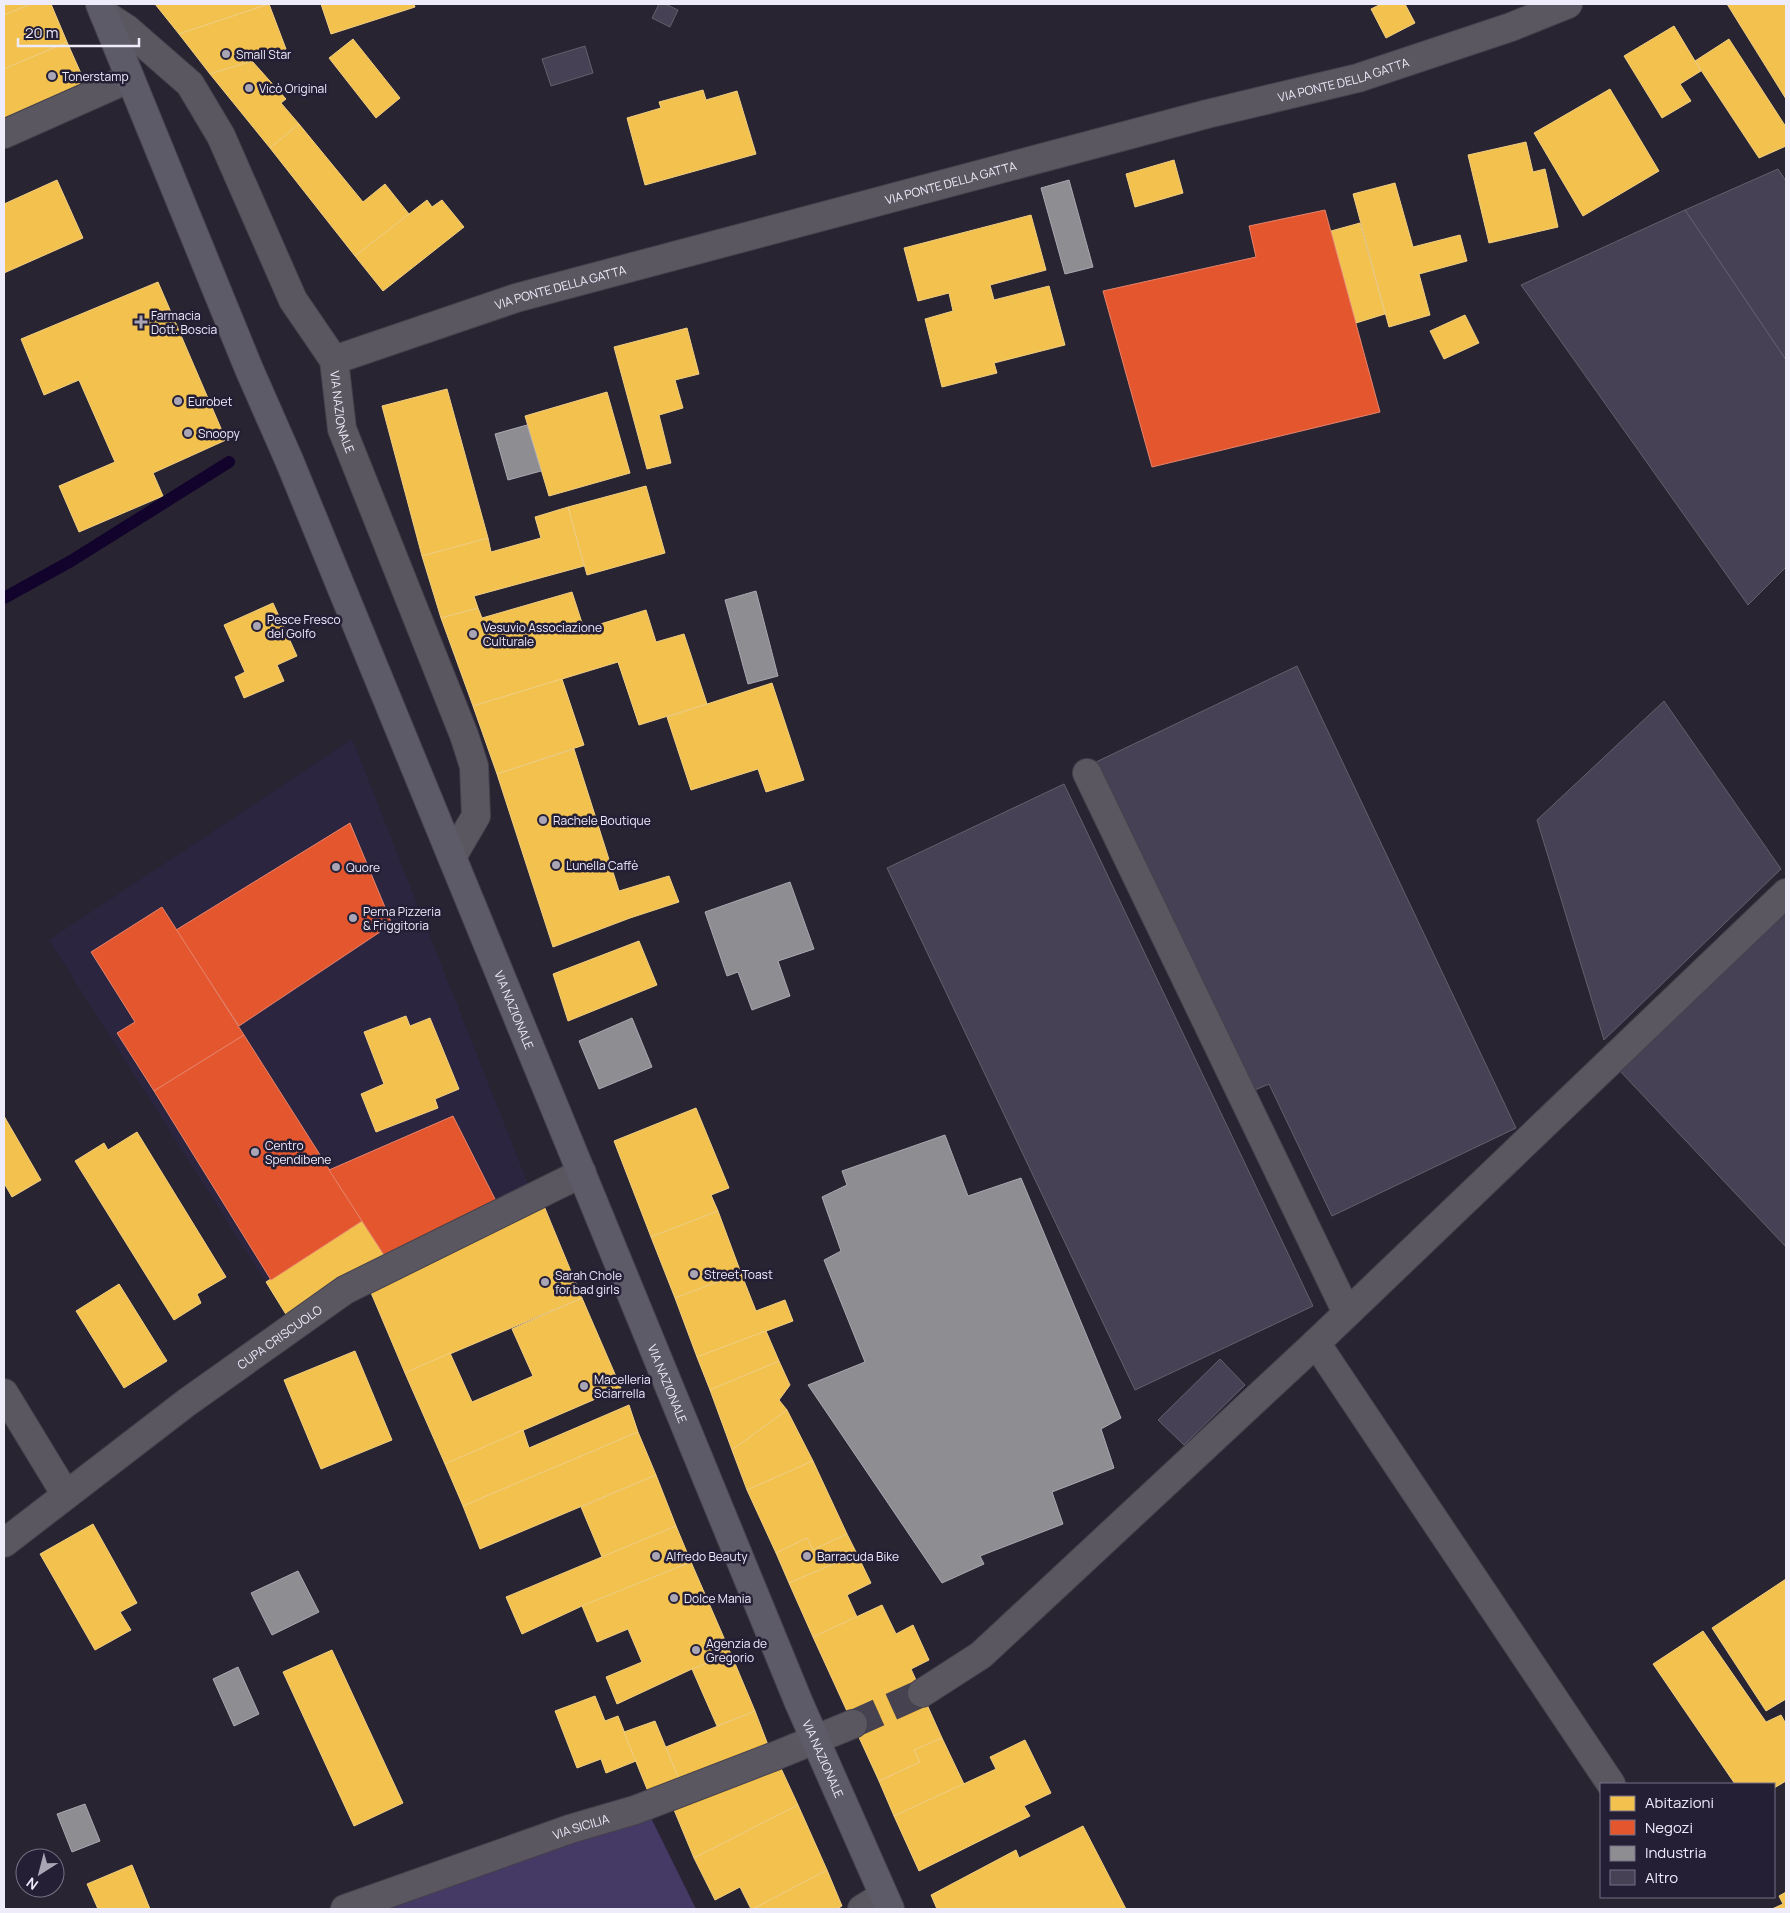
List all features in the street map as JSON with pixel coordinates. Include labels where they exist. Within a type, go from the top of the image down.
[{"type":"main road","name":"VIA NAZIONALE","points":[[102,9],[815,1740],[879,1905]]},
{"type":"street","name":"VIA PONTE DELLA GATTA","points":[[334,360],[516,298],[1207,114],[1358,78],[1511,27],[1568,4]]},
{"type":"street","name":"VIA NAZIONALE","points":[[102,9],[190,84],[221,136],[293,300],[334,360],[342,429],[460,726],[474,766],[476,816],[452,857]]},
{"type":"street","points":[[4,134],[130,78]]},
{"type":"street","points":[[1087,774],[1347,1313]]},
{"type":"street","points":[[922,1692],[981,1655],[1316,1343],[1786,893]]},
{"type":"street","name":"CUPA CRISCUOLO","points":[[4,1543],[186,1403],[345,1290],[582,1173]]},
{"type":"street","points":[[1316,1343],[1610,1783]]},
{"type":"street","points":[[4,1393],[66,1495]]},
{"type":"street","name":"VIA SICILIA","points":[[345,1909],[570,1829],[635,1810],[853,1724]]},
{"type":"shaded area","points":[[352,739],[528,1184],[287,1316],[49,940]]},
{"type":"shaded area","points":[[650,1816],[696,1909],[391,1909],[387,1902]]},
{"type":"building: Abitazioni","points":[[4,4],[31,4],[4,15]]},
{"type":"building: Abitazioni","points":[[31,4],[51,4],[67,42],[4,69],[4,15]]},
{"type":"building: Abitazioni","points":[[155,4],[270,4],[179,34]]},
{"type":"building: Abitazioni","points":[[269,4],[286,49],[252,61],[210,74],[179,34]]},
{"type":"building: Abitazioni","points":[[321,4],[414,4],[415,7],[331,34]]},
{"type":"building: Abitazioni","points":[[1381,4],[1405,4],[1415,23],[1386,38],[1371,9]]},
{"type":"building: Abitazioni","points":[[1727,4],[1786,4],[1786,99]]},
{"type":"building: Abitazioni","points":[[1674,26],[1701,71],[1680,84],[1691,101],[1662,118],[1624,56]]},
{"type":"building: Abitazioni","points":[[353,39],[400,98],[376,118],[329,58]]},
{"type":"building: Abitazioni","points":[[1729,39],[1786,127],[1786,146],[1759,158],[1695,61]]},
{"type":"building: Abitazioni","points":[[67,42],[87,87],[4,123],[4,69]]},
{"type":"building: Abitazioni","points":[[252,61],[286,99],[281,103],[299,124],[270,148],[210,74]]},
{"type":"building: Abitazioni","points":[[1610,89],[1659,171],[1583,216],[1534,133]]},
{"type":"building: Abitazioni","points":[[703,90],[706,100],[737,91],[756,154],[645,185],[627,118],[661,108],[659,102]]},
{"type":"building: Abitazioni","points":[[299,124],[363,202],[385,184],[409,214],[355,256],[270,148]]},
{"type":"building: Abitazioni","points":[[1526,142],[1533,172],[1545,169],[1558,227],[1489,243],[1468,155]]},
{"type":"building: Abitazioni","points":[[1174,160],[1183,193],[1135,207],[1126,174]]},
{"type":"building: Abitazioni","points":[[57,180],[83,238],[4,273],[4,204]]},
{"type":"building: Abitazioni","points":[[1395,183],[1413,247],[1460,235],[1467,261],[1419,274],[1430,315],[1389,327],[1353,194]]},
{"type":"building: Abitazioni","points":[[427,200],[432,207],[442,200],[464,227],[383,291],[355,256]]},
{"type":"building: Abitazioni","points":[[1031,215],[1046,270],[990,285],[994,300],[1049,286],[1065,345],[994,363],[997,373],[942,387],[925,319],[953,311],[949,293],[918,301],[904,248]]},
{"type":"building: Abitazioni","points":[[1360,223],[1385,314],[1356,323],[1331,231]]},
{"type":"building: Abitazioni","points":[[158,282],[226,440],[153,473],[163,496],[79,532],[59,486],[115,462],[79,380],[44,395],[21,339]]},
{"type":"building: Abitazioni","points":[[1465,315],[1479,343],[1444,359],[1430,331]]},
{"type":"building: Abitazioni","points":[[687,328],[699,374],[675,380],[683,408],[659,415],[671,463],[647,469],[614,347]]},
{"type":"building: Abitazioni","points":[[447,389],[488,538],[422,556],[382,406]]},
{"type":"building: Abitazioni","points":[[607,392],[630,473],[549,496],[525,416]]},
{"type":"building: Abitazioni","points":[[646,486],[665,553],[587,575],[568,507]]},
{"type":"building: Abitazioni","points":[[568,507],[584,566],[474,596],[478,608],[441,618],[422,556],[488,538],[491,552],[541,538],[535,517]]},
{"type":"building: Abitazioni","points":[[572,592],[584,629],[646,610],[656,642],[684,634],[707,704],[639,725],[618,662],[473,706],[441,618],[478,608],[482,618]]},
{"type":"building: Abitazioni","points":[[273,603],[297,656],[277,665],[284,681],[244,698],[235,677],[245,672],[224,625]]},
{"type":"building: Abitazioni","points":[[562,679],[584,745],[497,774],[473,706]]},
{"type":"building: Abitazioni","points":[[772,683],[804,780],[766,792],[758,769],[691,790],[667,717]]},
{"type":"building: Abitazioni","points":[[574,749],[619,891],[669,876],[679,902],[553,947],[497,774]]},
{"type":"building: Abitazioni","points":[[639,941],[657,985],[568,1021],[553,974]]},
{"type":"building: Abitazioni","points":[[406,1016],[410,1026],[430,1018],[459,1089],[435,1099],[438,1108],[376,1132],[361,1094],[384,1084],[364,1032]]},
{"type":"building: Abitazioni","points":[[696,1108],[729,1188],[711,1195],[718,1211],[651,1237],[614,1141]]},
{"type":"building: Abitazioni","points":[[4,1116],[41,1180],[12,1197],[4,1183]]},
{"type":"building: Abitazioni","points":[[137,1132],[226,1277],[197,1294],[201,1303],[174,1320],[75,1161],[104,1143],[108,1150]]},
{"type":"building: Abitazioni","points":[[544,1206],[582,1298],[405,1373],[369,1288]]},
{"type":"building: Abitazioni","points":[[718,1211],[741,1273],[675,1298],[651,1237]]},
{"type":"building: Abitazioni","points":[[362,1221],[386,1258],[287,1316],[266,1282]]},
{"type":"building: Abitazioni","points":[[741,1273],[756,1311],[785,1300],[793,1321],[697,1357],[675,1298]]},
{"type":"building: Abitazioni","points":[[119,1284],[167,1361],[124,1388],[76,1311]]},
{"type":"building: Abitazioni","points":[[582,1298],[621,1388],[445,1464],[405,1373],[450,1353],[472,1402],[533,1376],[512,1329]]},
{"type":"building: Abitazioni","points":[[766,1331],[779,1361],[710,1390],[697,1357]]},
{"type":"building: Abitazioni","points":[[355,1351],[392,1440],[321,1469],[284,1380]]},
{"type":"building: Abitazioni","points":[[779,1361],[790,1385],[779,1400],[787,1410],[732,1450],[710,1390]]},
{"type":"building: Abitazioni","points":[[629,1405],[638,1432],[463,1506],[445,1464],[523,1430],[529,1448]]},
{"type":"building: Abitazioni","points":[[787,1410],[813,1461],[747,1490],[732,1450]]},
{"type":"building: Abitazioni","points":[[638,1432],[656,1475],[480,1549],[463,1506]]},
{"type":"building: Abitazioni","points":[[813,1461],[847,1534],[813,1550],[807,1538],[776,1553],[747,1490]]},
{"type":"building: Abitazioni","points":[[656,1475],[676,1526],[602,1557],[581,1507]]},
{"type":"building: Abitazioni","points":[[93,1524],[137,1603],[120,1612],[131,1630],[95,1650],[40,1554]]},
{"type":"building: Abitazioni","points":[[676,1526],[691,1562],[582,1606],[522,1634],[506,1597]]},
{"type":"building: Abitazioni","points":[[847,1534],[857,1554],[789,1583],[776,1553],[807,1538],[813,1550]]},
{"type":"building: Abitazioni","points":[[857,1554],[871,1583],[847,1595],[857,1617],[813,1637],[789,1583]]},
{"type":"building: Abitazioni","points":[[691,1562],[731,1654],[692,1669],[617,1704],[606,1677],[642,1662],[628,1629],[597,1642],[582,1606]]},
{"type":"building: Abitazioni","points":[[1786,1579],[1786,1699],[1766,1711],[1712,1628]]},
{"type":"building: Abitazioni","points":[[882,1605],[896,1634],[913,1625],[929,1660],[911,1669],[942,1738],[914,1750],[920,1762],[879,1781],[813,1637]]},
{"type":"building: Abitazioni","points":[[1703,1631],[1766,1722],[1781,1715],[1786,1724],[1786,1781],[1775,1787],[1775,1783],[1734,1783],[1653,1664]]},
{"type":"building: Abitazioni","points":[[332,1650],[403,1803],[354,1826],[283,1672]]},
{"type":"building: Abitazioni","points":[[731,1654],[755,1711],[717,1726],[692,1669]]},
{"type":"building: Abitazioni","points":[[595,1696],[605,1721],[618,1716],[636,1761],[606,1773],[601,1759],[577,1768],[555,1711]]},
{"type":"building: Abitazioni","points":[[755,1711],[768,1745],[680,1782],[666,1747]]},
{"type":"building: Abitazioni","points":[[655,1721],[680,1782],[649,1794],[624,1732]]},
{"type":"building: Abitazioni","points":[[942,1738],[964,1784],[894,1816],[879,1781],[920,1762],[914,1750]]},
{"type":"building: Abitazioni","points":[[1025,1740],[1051,1793],[1024,1806],[1030,1816],[919,1871],[894,1816],[996,1769],[990,1757]]},
{"type":"building: Abitazioni","points":[[779,1764],[798,1805],[694,1858],[672,1805]]},
{"type":"building: Abitazioni","points":[[798,1805],[827,1870],[753,1909],[751,1909],[740,1887],[715,1900],[694,1858]]},
{"type":"building: Abitazioni","points":[[1083,1826],[1126,1909],[937,1909],[931,1895],[1016,1850],[1019,1858]]},
{"type":"building: Abitazioni","points":[[132,1865],[150,1909],[98,1909],[87,1884]]},
{"type":"building: Abitazioni","points":[[827,1870],[842,1906],[837,1909],[753,1909]]},
{"type":"building: Abitazioni","points":[[1786,1892],[1786,1909],[1772,1909],[1783,1904],[1779,1896]]},
{"type":"building: Negozi","points":[[1325,210],[1380,412],[1152,467],[1103,291],[1256,257],[1249,226]]},
{"type":"building: Negozi","points":[[350,823],[392,924],[239,1026],[176,930]]},
{"type":"building: Negozi","points":[[162,907],[244,1035],[154,1091],[117,1033],[135,1022],[91,952]]},
{"type":"building: Negozi","name":"Centro Spendibene","points":[[244,1035],[362,1221],[271,1280],[154,1091]]},
{"type":"building: Negozi","points":[[453,1116],[496,1201],[386,1258],[329,1170]]},
{"type":"building: Industria","points":[[1069,180],[1093,267],[1065,274],[1041,188]]},
{"type":"building: Industria","points":[[527,425],[541,471],[508,480],[495,434]]},
{"type":"building: Industria","points":[[756,591],[778,676],[748,684],[725,600]]},
{"type":"building: Industria","points":[[790,882],[814,949],[778,961],[790,996],[752,1010],[738,972],[727,976],[705,912]]},
{"type":"building: Industria","points":[[632,1018],[652,1067],[599,1089],[579,1041]]},
{"type":"building: Industria","points":[[945,1135],[968,1196],[1021,1178],[1121,1418],[1101,1429],[1114,1468],[1052,1492],[1063,1524],[980,1556],[984,1564],[942,1583],[808,1385],[865,1362],[824,1260],[841,1251],[822,1197],[847,1185],[842,1171]]},
{"type":"building: Industria","points":[[298,1571],[319,1612],[272,1635],[251,1593]]},
{"type":"building: Industria","points":[[238,1667],[259,1714],[234,1726],[213,1679]]},
{"type":"building: Industria","points":[[85,1804],[100,1841],[72,1852],[57,1814]]},
{"type":"building: Altro","points":[[659,4],[665,4],[678,10],[670,27],[652,18]]},
{"type":"building: Altro","points":[[585,46],[593,73],[551,86],[542,59]]},
{"type":"building: Altro","points":[[1778,169],[1786,181],[1786,360],[1685,210]]},
{"type":"building: Altro","points":[[1685,210],[1786,360],[1786,567],[1748,605],[1521,285]]},
{"type":"building: Altro","points":[[1297,666],[1516,1128],[1332,1216],[1269,1084],[1250,1092],[1094,763]]},
{"type":"building: Altro","points":[[1664,701],[1781,869],[1604,1040],[1537,820]]},
{"type":"building: Altro","points":[[1064,784],[1313,1306],[1135,1390],[887,868]]},
{"type":"building: Altro","points":[[1786,913],[1786,1247],[1619,1070]]},
{"type":"building: Altro","points":[[1220,1359],[1245,1385],[1184,1445],[1158,1420]]},
{"type":"waterway","points":[[4,598],[71,561],[229,462]]},
{"type":"tunnel","points":[[853,1724],[922,1693]]},
{"type":"place","name":"Small Star","points":[[226,54]]},
{"type":"place","name":"Tonerstamp","points":[[52,76]]},
{"type":"place","name":"Vicò Original","points":[[249,88]]},
{"type":"place","name":"Farmacia Dott. Boscia","points":[[141,322]]},
{"type":"place","name":"Eurobet","points":[[178,401]]},
{"type":"place","name":"Snoopy","points":[[188,433]]},
{"type":"place","name":"Pesce Fresco del Golfo","points":[[257,626]]},
{"type":"place","name":"Vesuvio Associazione Culturale","points":[[473,634]]},
{"type":"place","name":"Rachele Boutique","points":[[543,820]]},
{"type":"place","name":"Lunella Caffè","points":[[556,865]]},
{"type":"place","name":"Quore","points":[[336,867]]},
{"type":"place","name":"Perna Pizzeria & Friggitoria","points":[[353,918]]},
{"type":"place","name":"Centro Spendibene","points":[[255,1152]]},
{"type":"place","name":"Street Toast","points":[[694,1274]]},
{"type":"place","name":"Sarah Chole for bad girls","points":[[545,1282]]},
{"type":"place","name":"Macelleria Sciarrella","points":[[584,1386]]},
{"type":"place","name":"Alfredo Beauty","points":[[656,1556]]},
{"type":"place","name":"Barracuda Bike","points":[[807,1556]]},
{"type":"place","name":"Dolce Mania","points":[[674,1598]]},
{"type":"place","name":"Agenzia de Gregorio","points":[[696,1650]]}]
